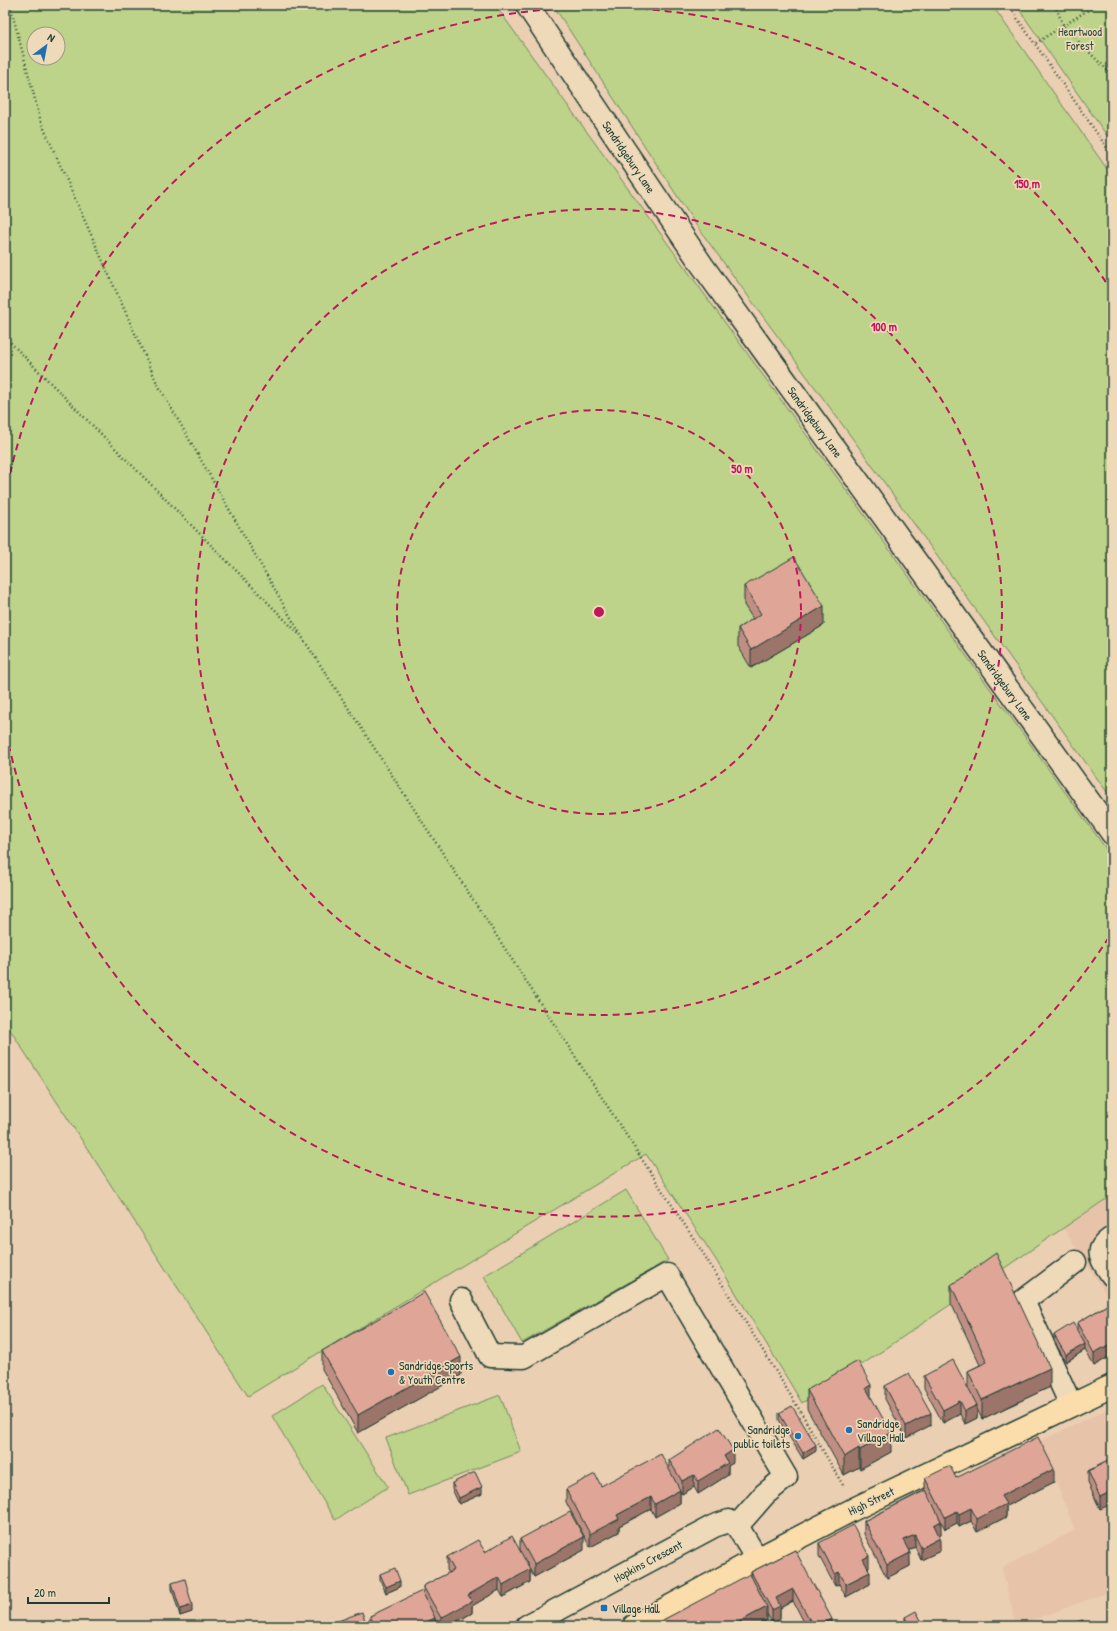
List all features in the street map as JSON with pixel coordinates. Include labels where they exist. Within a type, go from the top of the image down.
[{"type":"main road","name":"High Street","points":[[634,1626],[757,1559],[856,1508],[1112,1386]]},
{"type":"street","name":"Sandridgebury Lane","points":[[527,5],[702,265],[1112,833]]},
{"type":"street","points":[[1112,1238],[1102,1246],[1100,1252],[1101,1257],[1112,1275]]},
{"type":"street","points":[[1072,1405],[1023,1301],[1075,1262]]},
{"type":"street","points":[[461,1300],[490,1356],[524,1357],[667,1275],[786,1477],[765,1494],[736,1526],[757,1559]]},
{"type":"street","name":"Hopkins Crescent","points":[[527,1626],[714,1526],[729,1521],[736,1526]]},
{"type":"path","points":[[10,5],[41,122],[157,383],[302,637],[703,1253],[799,1409],[856,1508]]},
{"type":"path","points":[[1008,5],[1036,42],[1112,155]]},
{"type":"path","points":[[1055,5],[1064,26],[1112,75]]},
{"type":"path","points":[[1036,42],[1096,5]]},
{"type":"path","points":[[5,337],[302,637]]},
{"type":"shaded area","points":[[1112,1195],[1112,1303],[1063,1228]]},
{"type":"shaded area","points":[[1112,1407],[1112,1591],[1016,1626],[1002,1568],[1075,1530],[1040,1441]]},
{"type":"green space","points":[[5,5],[495,5],[1112,857],[1112,1195],[863,1364],[802,1403],[716,1260],[646,1154],[248,1396],[5,1022]]},
{"type":"green space","points":[[553,5],[992,5],[1112,176],[1112,799],[858,446],[696,225]]},
{"type":"green space","name":"Heartwood Forest","points":[[1016,5],[1112,5],[1112,143]]},
{"type":"green space","points":[[626,1190],[668,1260],[522,1343],[484,1276]]},
{"type":"green space","points":[[322,1384],[388,1487],[335,1520],[272,1416]]},
{"type":"green space","points":[[500,1395],[521,1452],[408,1495],[386,1438]]},
{"type":"building","points":[[794,557],[824,606],[751,650],[738,628],[761,614],[744,586]]},
{"type":"building","points":[[996,1253],[1050,1368],[982,1400],[968,1371],[987,1362],[951,1285]]},
{"type":"building","name":"Sandridge Sports & Youth Centre","points":[[424,1292],[461,1357],[358,1415],[322,1351]]},
{"type":"building","points":[[1112,1302],[1112,1343],[1094,1353],[1077,1323]]},
{"type":"building","points":[[1073,1323],[1085,1344],[1066,1355],[1054,1335]]},
{"type":"building","points":[[953,1360],[977,1405],[965,1411],[960,1401],[943,1410],[924,1376]]},
{"type":"building","name":"Sandridge Village Hall","points":[[858,1361],[871,1385],[866,1388],[891,1433],[844,1457],[807,1390]]},
{"type":"building","points":[[909,1373],[931,1413],[906,1426],[885,1386]]},
{"type":"building","name":"Sandridge public toilets","points":[[792,1406],[816,1445],[803,1453],[779,1413]]},
{"type":"building","points":[[719,1428],[733,1450],[724,1456],[728,1463],[698,1481],[694,1475],[682,1481],[669,1460]]},
{"type":"building","points":[[1038,1437],[1054,1469],[1001,1496],[1006,1504],[977,1519],[971,1508],[959,1514],[957,1511],[945,1517],[925,1478],[950,1466],[956,1478]]},
{"type":"building","points":[[661,1454],[680,1490],[655,1504],[651,1497],[617,1515],[619,1519],[590,1534],[566,1489],[595,1474],[601,1486]]},
{"type":"building","points":[[1112,1459],[1112,1491],[1100,1497],[1088,1471]]},
{"type":"building","points":[[475,1472],[482,1487],[459,1498],[452,1483]]},
{"type":"building","points":[[926,1490],[941,1521],[934,1525],[940,1538],[921,1548],[915,1535],[903,1540],[910,1553],[887,1565],[864,1521]]},
{"type":"building","points":[[570,1512],[584,1537],[534,1564],[520,1539]]},
{"type":"building","points":[[853,1525],[869,1556],[863,1559],[870,1572],[846,1584],[839,1572],[835,1574],[819,1543]]},
{"type":"building","points":[[512,1536],[530,1569],[503,1585],[499,1577],[468,1595],[472,1601],[441,1618],[423,1586],[454,1570],[447,1557],[478,1540],[485,1552]]},
{"type":"building","points":[[795,1550],[832,1619],[819,1626],[813,1626],[793,1589],[776,1598],[780,1606],[772,1610],[751,1572]]},
{"type":"building","points":[[395,1568],[400,1581],[386,1587],[380,1574]]},
{"type":"building","points":[[750,1574],[767,1607],[737,1623],[738,1626],[661,1626],[659,1622]]},
{"type":"building","points":[[185,1579],[192,1605],[180,1609],[172,1583]]},
{"type":"building","points":[[422,1591],[435,1618],[417,1626],[375,1626],[370,1616]]},
{"type":"building","points":[[916,1611],[924,1626],[909,1626],[905,1617]]},
{"type":"building","points":[[362,1612],[367,1626],[325,1626]]},
{"type":"building","points":[[1083,1620],[1084,1626],[1062,1626]]},
{"type":"place","name":"Sandridge Sports & Youth Centre","points":[[391,1372]]},
{"type":"place","name":"Sandridge Village Hall","points":[[849,1430]]},
{"type":"place","name":"Sandridge public toilets","points":[[798,1436]]},
{"type":"place","name":"Village Hall","points":[[604,1608]]}]
